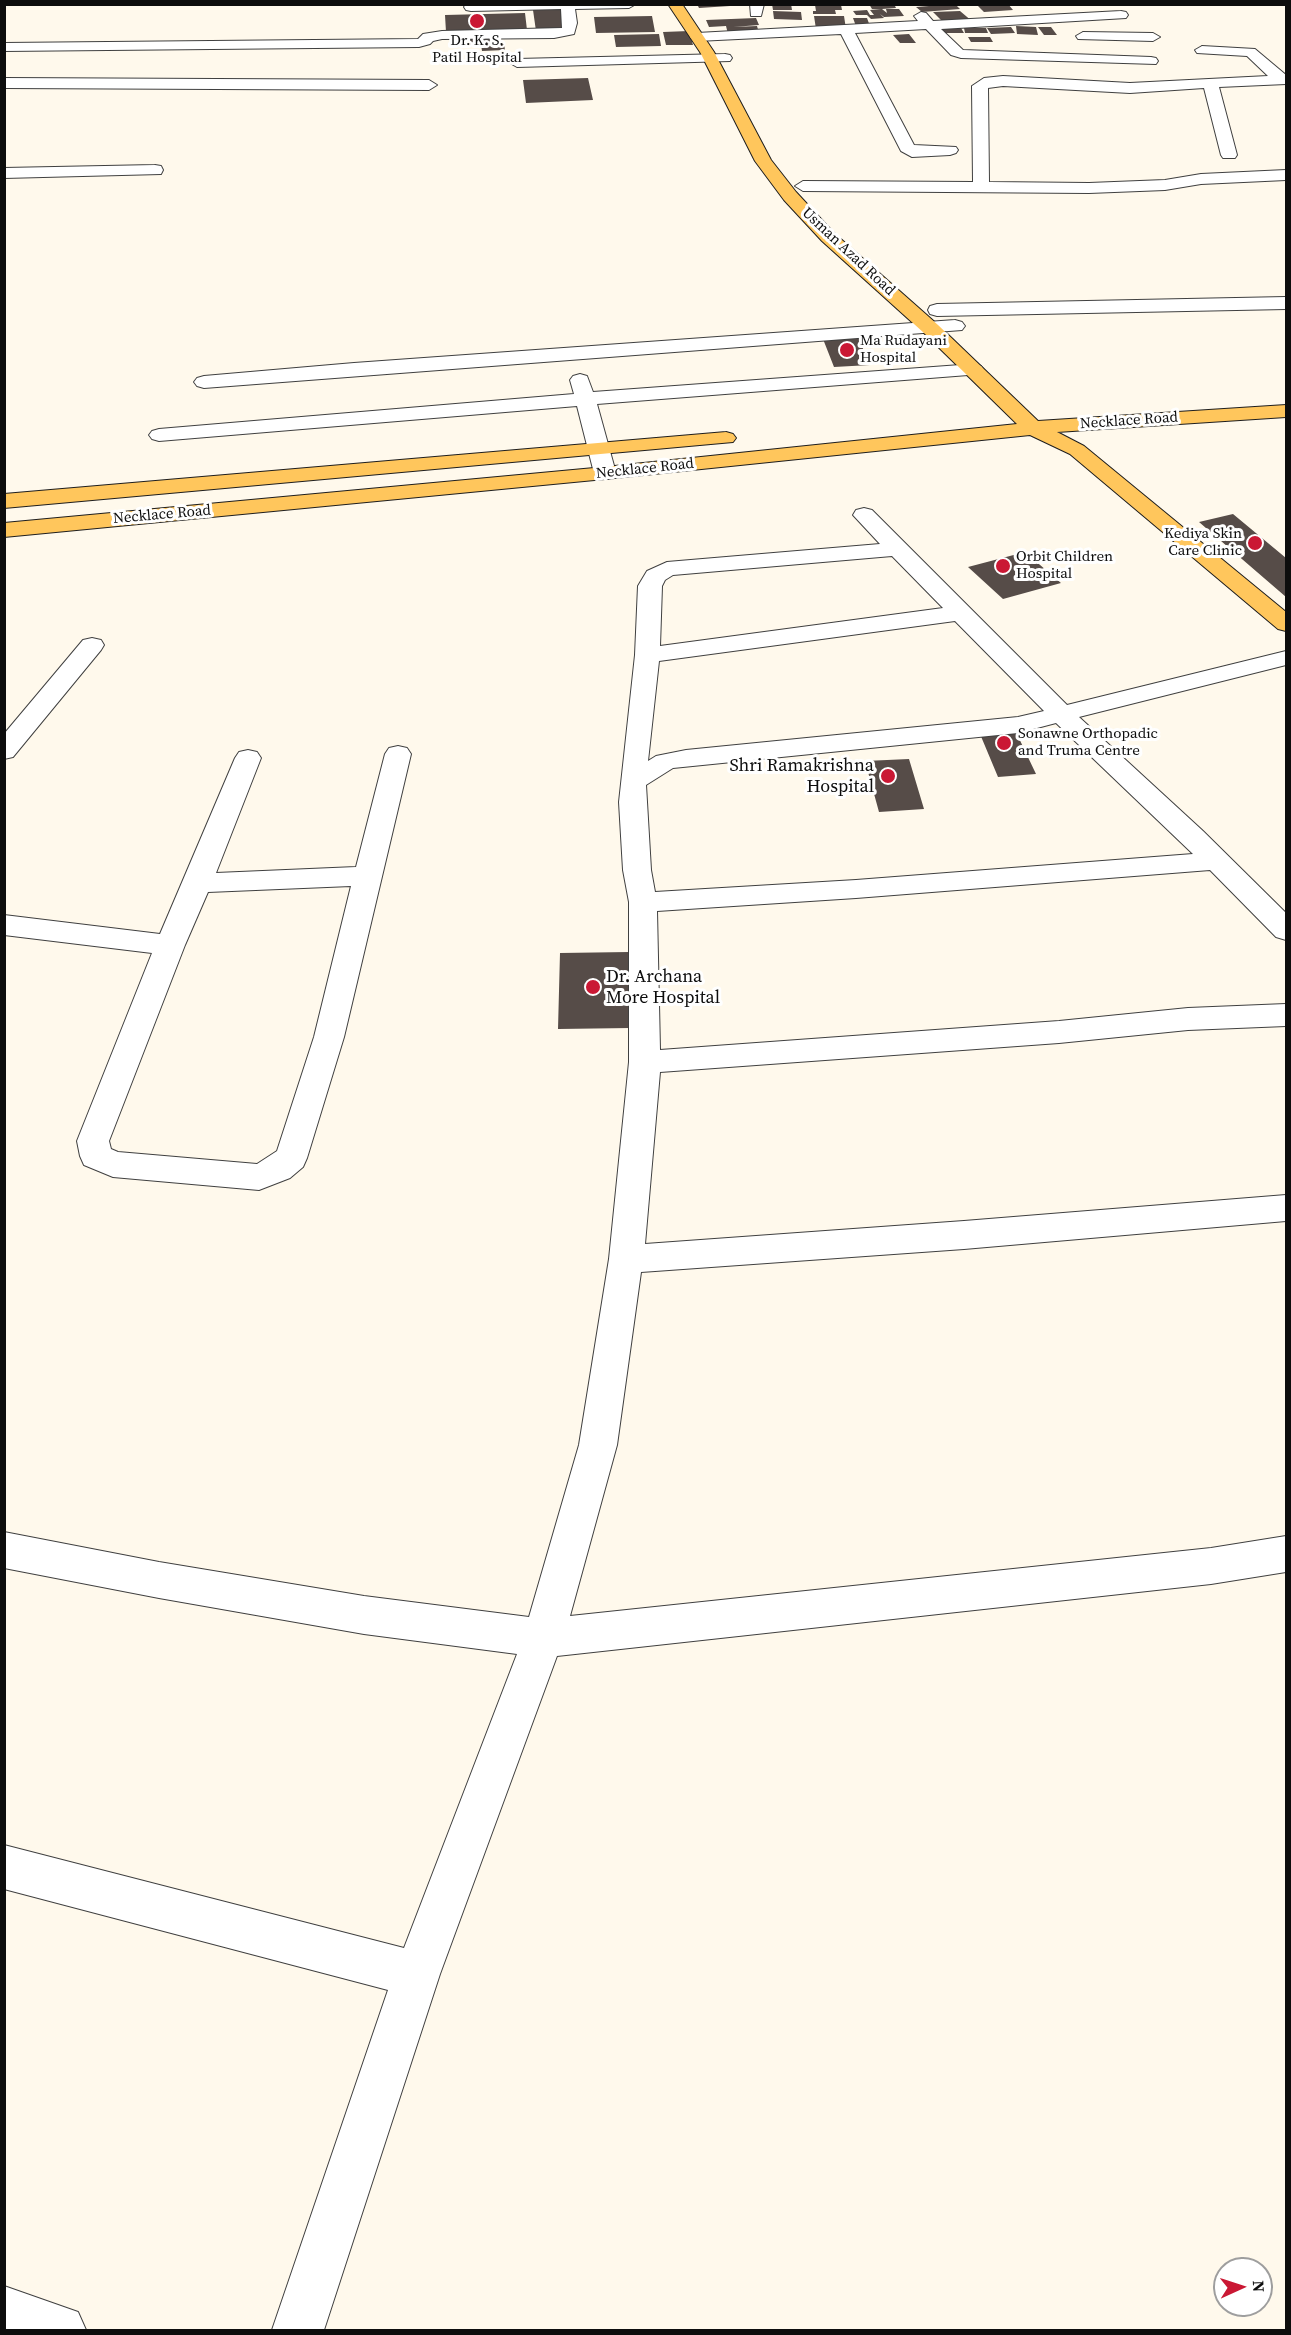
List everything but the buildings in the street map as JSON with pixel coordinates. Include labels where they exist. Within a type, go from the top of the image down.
[{"type":"main road","name":"Usman Azad Road","points":[[675,4],[705,37]]},
{"type":"main road","name":"Usman Azad Road","points":[[688,4],[718,58],[764,125]]},
{"type":"main road","name":"Usman Azad Road","points":[[718,58],[764,161],[790,196],[828,237],[931,329],[1033,428],[1077,450],[1287,624]]},
{"type":"main road","name":"Usman Azad Road","points":[[787,165],[803,186],[818,200]]},
{"type":"main road","name":"Usman Azad Road","points":[[920,295],[972,341]]},
{"type":"main road","name":"Necklace Road","points":[[990,412],[1287,391]]},
{"type":"main road","name":"Usman Azad Road","points":[[1045,407],[1063,425],[1077,450]]},
{"type":"main road","name":"Necklace Road","points":[[4,530],[605,473],[1063,425],[1287,411]]},
{"type":"main road","name":"Necklace Road","points":[[4,501],[741,436]]},
{"type":"street","points":[[471,7],[629,4]]},
{"type":"street","points":[[909,4],[958,53],[972,54],[978,65],[1151,55]]},
{"type":"street","points":[[4,47],[419,43],[428,37],[442,35],[554,34],[569,31],[567,5]]},
{"type":"street","points":[[963,11],[976,23]]},
{"type":"street","points":[[938,34],[976,23],[1121,15]]},
{"type":"street","points":[[705,37],[850,26],[1151,55]]},
{"type":"street","points":[[850,26],[907,148],[912,152],[950,150]]},
{"type":"street","points":[[938,34],[1022,35]]},
{"type":"street","points":[[1069,36],[1151,55]]},
{"type":"street","points":[[1202,50],[1250,52],[1262,59],[1283,79]]},
{"type":"street","points":[[4,62],[430,55]]},
{"type":"street","points":[[517,63],[718,58]]},
{"type":"street","points":[[4,69],[427,79],[203,86],[4,83]]},
{"type":"street","points":[[981,188],[980,86],[984,83],[1003,81],[1130,88],[1283,79]]},
{"type":"street","points":[[1210,83],[1228,155]]},
{"type":"street","points":[[4,94],[325,100]]},
{"type":"street","points":[[4,173],[155,170]]},
{"type":"street","points":[[803,186],[981,188],[1146,186],[1201,179],[1287,175]]},
{"type":"street","points":[[937,310],[1287,303]]},
{"type":"street","points":[[204,382],[955,326]]},
{"type":"street","points":[[573,355],[605,473]]},
{"type":"street","points":[[159,435],[585,399],[974,370]]},
{"type":"street","points":[[864,515],[1062,715],[1193,837],[1287,930]]},
{"type":"street","points":[[298,2331],[417,1974],[543,1638],[598,1445],[626,1259],[645,1062],[643,902],[637,870],[632,802],[647,655],[650,586],[655,576],[667,569],[898,549]]},
{"type":"street","points":[[647,655],[961,613]]},
{"type":"street","points":[[4,752],[92,645]]},
{"type":"street","points":[[633,782],[665,762],[686,758],[998,727],[1062,715],[1287,658]]},
{"type":"street","points":[[248,758],[198,883],[170,945],[93,1141],[96,1156],[113,1164],[259,1177],[278,1169],[291,1158],[329,1037],[398,754]]},
{"type":"street","points":[[643,902],[856,889],[1215,861]]},
{"type":"street","points":[[198,883],[368,876]]},
{"type":"street","points":[[4,925],[170,945]]},
{"type":"street","points":[[645,1062],[1059,1032],[1188,1019],[1287,1015]]},
{"type":"street","points":[[626,1259],[964,1235],[1287,1208]]},
{"type":"street","points":[[4,1550],[159,1580],[364,1615],[543,1638],[1211,1566],[1287,1554]]},
{"type":"street","points":[[4,1867],[417,1974]]},
{"type":"street","points":[[4,2312],[60,2331]]},
{"type":"place","name":"Dr. K. S. Patil Hospital","points":[[477,21]]},
{"type":"place","name":"Ma Rudayani Hospital","points":[[847,350]]},
{"type":"place","name":"Kediya Skin Care Clinic","points":[[1255,543]]},
{"type":"place","name":"Orbit Children Hospital","points":[[1003,566]]},
{"type":"place","name":"Sonawne Orthopadic and Truma Centre","points":[[1004,743]]},
{"type":"place","name":"Shri Ramakrishna Hospital","points":[[888,776]]},
{"type":"place","name":"Dr. Archana More Hospital","points":[[593,987]]}]
